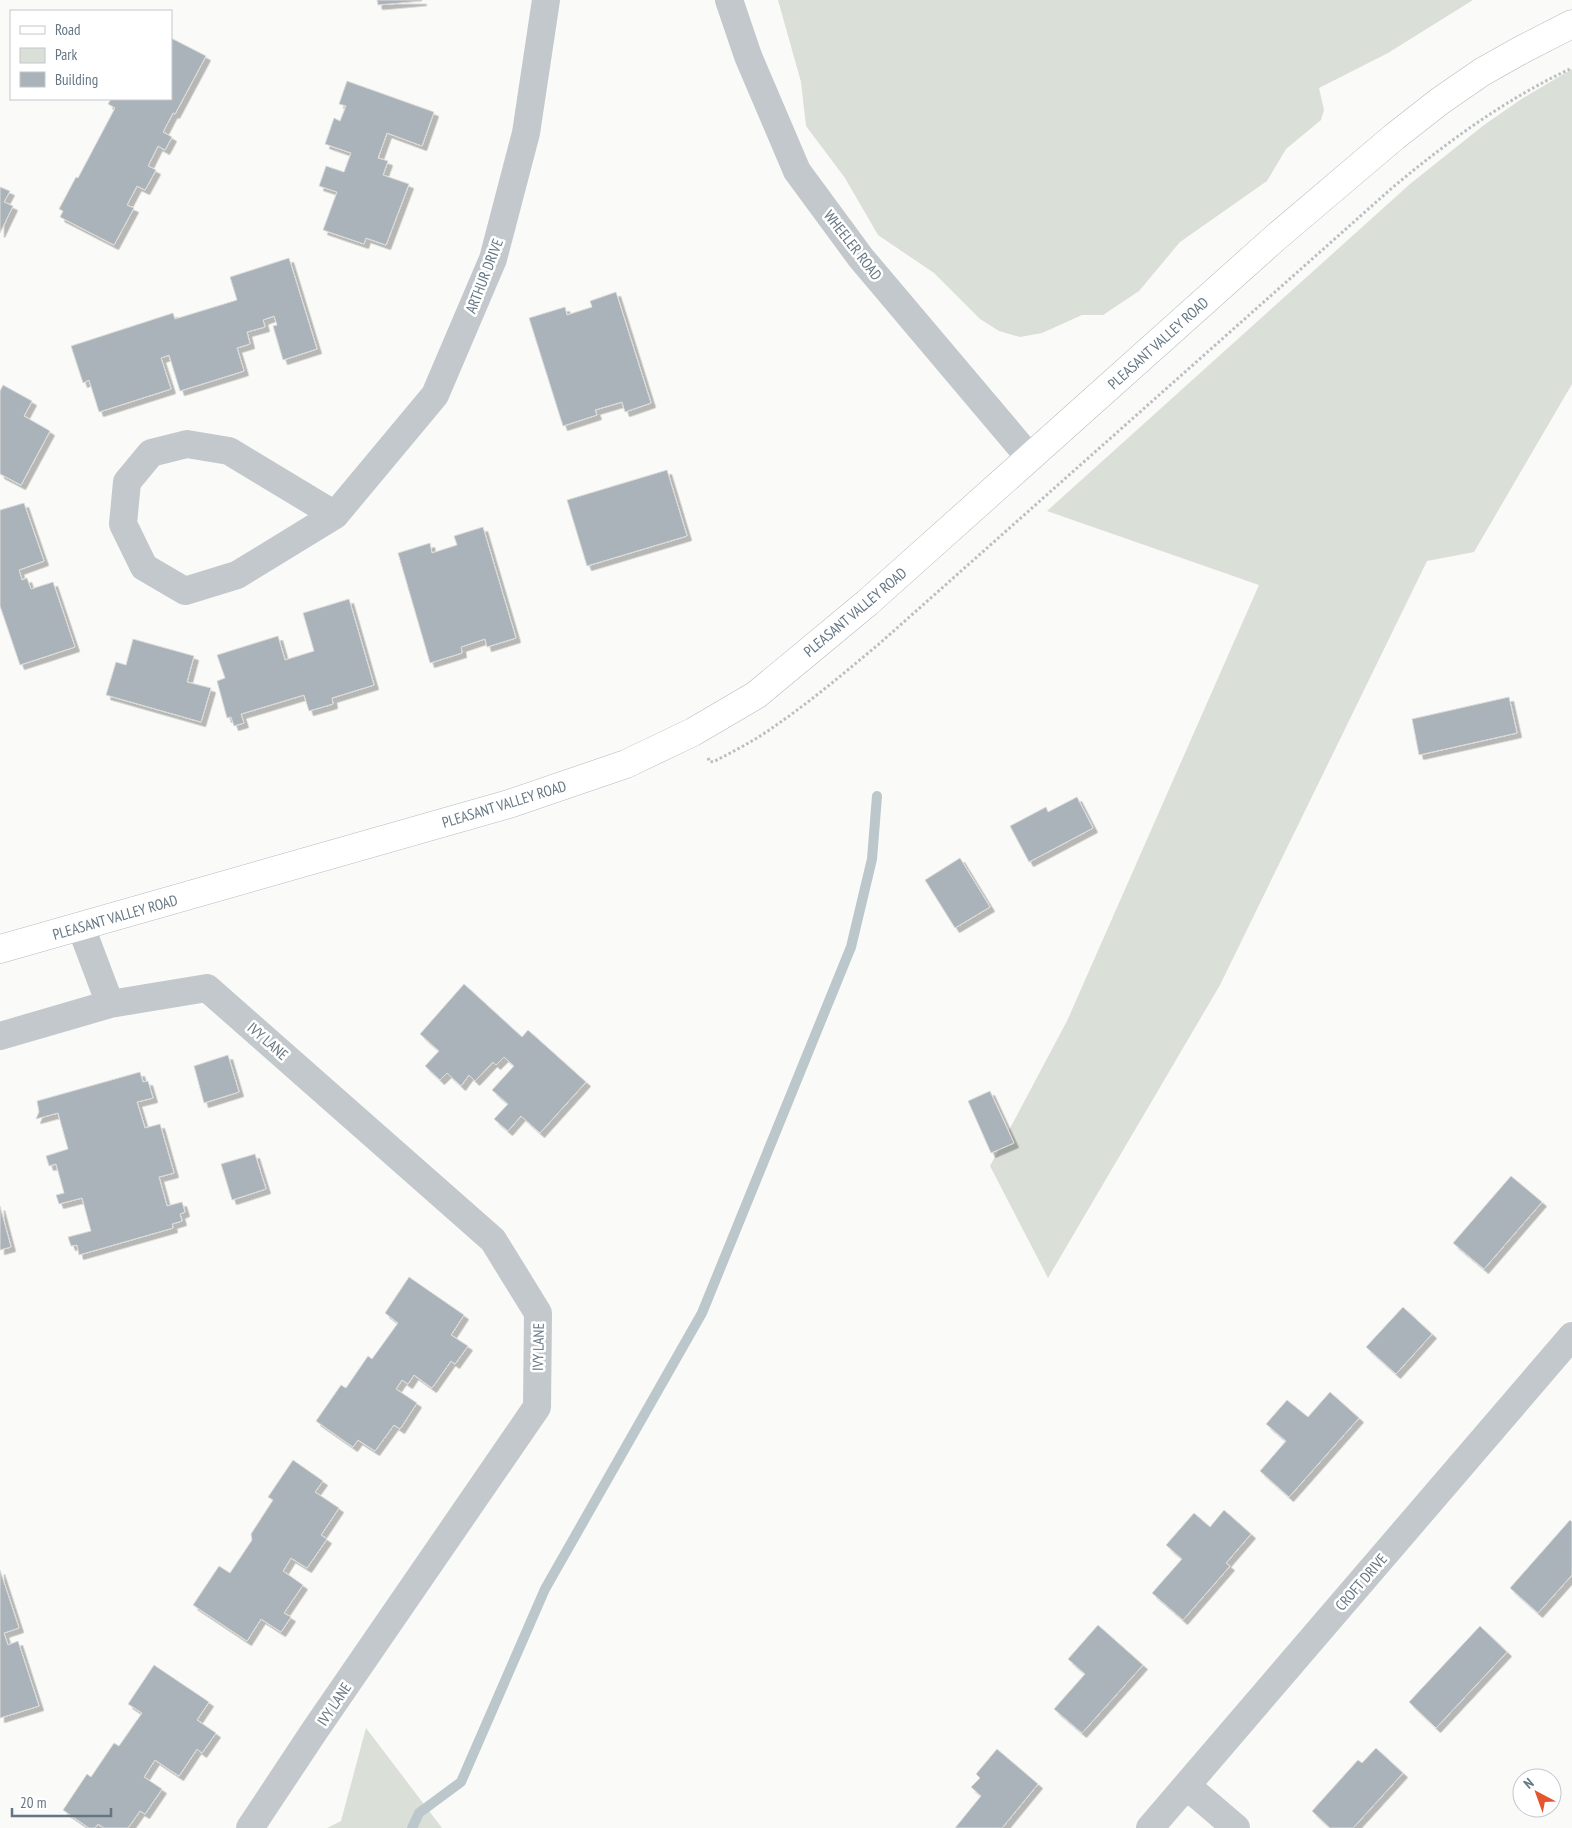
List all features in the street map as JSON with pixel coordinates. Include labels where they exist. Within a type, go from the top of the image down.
[{"type":"main road","name":"PLEASANT VALLEY ROAD","points":[[0,950],[509,804],[626,764],[693,732],[756,695],[854,615],[1290,226],[1394,137],[1440,101],[1482,72],[1572,24]]},
{"type":"street","name":"ARTHUR DRIVE","points":[[335,515],[229,451],[187,444],[151,453],[127,482],[123,524],[144,567],[185,591],[237,575],[335,515],[435,395],[493,259],[526,133],[546,0]]},
{"type":"street","name":"WHEELER ROAD","points":[[729,0],[748,56],[797,171],[861,258],[1030,458]]},
{"type":"street","points":[[81,926],[110,1004]]},
{"type":"street","name":"IVY LANE","points":[[0,1036],[110,1004],[207,988],[493,1240],[538,1313],[537,1407],[250,1828]]},
{"type":"street","name":"CROFT DRIVE","points":[[1150,1828],[1572,1336]]},
{"type":"street","points":[[1187,1786],[1236,1828]]},
{"type":"path","points":[[693,732],[707,757],[712,762],[771,729],[825,689],[879,644],[1421,163],[1502,106],[1572,68]]},
{"type":"green space","points":[[778,0],[1473,0],[1388,53],[1319,88],[1324,110],[1321,120],[1286,149],[1267,181],[1180,242],[1139,291],[1103,315],[1082,315],[1042,333],[1020,337],[999,331],[980,319],[934,273],[878,235],[845,178],[806,126],[801,82]]},
{"type":"green space","points":[[1572,69],[1572,384],[1474,552],[1427,561],[1220,985],[1048,1278],[990,1166],[1067,1021],[1259,585],[1047,511],[1410,184],[1484,125],[1523,98]]},
{"type":"green space","points":[[366,1728],[442,1828],[327,1828],[341,1821]]},
{"type":"building","points":[[377,0],[422,0],[422,1],[378,5]]},
{"type":"building","points":[[172,39],[206,56],[175,114],[173,113],[163,132],[172,137],[165,150],[158,146],[148,166],[156,170],[145,190],[137,186],[127,205],[134,208],[114,245],[60,217],[63,211],[59,209],[76,177],[78,178],[115,108],[108,104],[110,100],[172,100]]},
{"type":"building","points":[[347,81],[434,112],[422,146],[387,133],[378,158],[388,161],[383,175],[409,184],[386,245],[366,238],[364,244],[323,230],[337,192],[319,186],[326,166],[344,172],[351,153],[325,144],[334,118],[340,121],[346,106],[339,104]]},
{"type":"building","points":[[0,187],[10,191],[4,202],[13,206],[0,233]]},
{"type":"building","points":[[289,258],[317,349],[283,360],[273,326],[277,325],[274,316],[263,320],[265,327],[247,332],[250,344],[237,348],[244,371],[180,391],[169,355],[161,358],[171,389],[99,412],[89,380],[83,383],[71,346],[173,313],[175,319],[237,300],[230,277]]},
{"type":"building","points":[[616,292],[651,403],[625,412],[622,402],[595,410],[597,415],[563,426],[529,318],[565,307],[567,315],[592,307],[590,301]]},
{"type":"building","points":[[3,385],[32,401],[24,416],[50,431],[21,485],[0,474],[0,391]]},
{"type":"building","points":[[667,470],[687,536],[587,566],[567,500]]},
{"type":"building","points":[[24,503],[44,561],[19,570],[22,580],[27,578],[31,589],[53,582],[75,647],[20,665],[0,606],[0,510]]},
{"type":"building","points":[[483,527],[516,638],[487,647],[485,639],[461,647],[462,653],[430,663],[398,553],[430,543],[432,553],[457,545],[454,536]]},
{"type":"building","points":[[349,599],[374,685],[332,698],[333,704],[309,711],[304,695],[241,714],[244,723],[234,726],[231,717],[227,718],[217,681],[225,678],[217,655],[278,636],[285,660],[314,651],[303,613]]},
{"type":"building","points":[[133,639],[194,656],[187,682],[211,688],[201,722],[106,695],[116,662],[126,665]]},
{"type":"building","points":[[1509,697],[1517,733],[1419,755],[1412,719]]},
{"type":"building","points":[[1077,797],[1093,828],[1029,862],[1010,826],[1046,807],[1048,812]]},
{"type":"building","points":[[960,858],[990,907],[955,928],[925,880]]},
{"type":"building","points":[[464,984],[522,1037],[528,1030],[586,1082],[540,1133],[521,1116],[508,1131],[494,1119],[508,1104],[492,1090],[514,1066],[504,1057],[496,1065],[493,1062],[475,1081],[469,1075],[461,1086],[447,1073],[440,1080],[425,1066],[439,1051],[420,1034]]},
{"type":"building","points":[[228,1055],[239,1092],[204,1103],[194,1066]]},
{"type":"building","points":[[140,1072],[143,1082],[148,1081],[153,1098],[137,1102],[145,1128],[160,1124],[174,1173],[159,1177],[167,1206],[182,1202],[185,1212],[180,1214],[182,1221],[172,1224],[173,1228],[79,1255],[77,1245],[71,1246],[68,1237],[91,1231],[82,1198],[59,1204],[56,1195],[64,1193],[56,1164],[49,1166],[46,1156],[68,1149],[58,1113],[36,1119],[39,1112],[37,1101]]},
{"type":"building","points":[[990,1091],[1014,1143],[991,1153],[968,1101]]},
{"type":"building","points":[[255,1154],[266,1189],[232,1200],[221,1164]]},
{"type":"building","points":[[1511,1176],[1542,1202],[1484,1269],[1453,1243]]},
{"type":"building","points":[[0,1206],[11,1247],[0,1250]]},
{"type":"building","points":[[409,1277],[464,1315],[451,1335],[468,1346],[455,1364],[451,1361],[432,1388],[414,1375],[408,1384],[402,1380],[396,1389],[417,1403],[400,1429],[394,1425],[375,1451],[358,1440],[353,1447],[316,1421],[341,1385],[346,1388],[368,1356],[372,1359],[398,1323],[385,1313]]},
{"type":"building","points":[[1403,1307],[1432,1334],[1396,1374],[1366,1347]]},
{"type":"building","points":[[1330,1392],[1359,1418],[1289,1497],[1260,1471],[1286,1441],[1266,1424],[1287,1400],[1308,1417]]},
{"type":"building","points":[[293,1460],[323,1481],[315,1492],[339,1508],[321,1535],[327,1539],[307,1568],[291,1558],[283,1571],[303,1585],[284,1613],[291,1617],[281,1632],[261,1619],[247,1641],[193,1605],[219,1566],[230,1573],[252,1540],[251,1534],[273,1500],[268,1497]]},
{"type":"building","points":[[1224,1510],[1251,1534],[1226,1563],[1230,1566],[1183,1620],[1152,1593],[1182,1559],[1166,1545],[1194,1513],[1210,1527]]},
{"type":"building","points":[[1570,1520],[1572,1522],[1572,1575],[1538,1613],[1510,1588]]},
{"type":"building","points":[[0,1570],[19,1628],[4,1633],[8,1645],[18,1641],[39,1706],[0,1718]]},
{"type":"building","points":[[1098,1625],[1143,1665],[1082,1733],[1054,1709],[1085,1674],[1068,1659]]},
{"type":"building","points":[[1480,1626],[1507,1652],[1436,1728],[1409,1702]]},
{"type":"building","points":[[154,1665],[209,1702],[197,1720],[216,1733],[202,1753],[197,1749],[179,1776],[155,1760],[144,1777],[162,1789],[145,1814],[140,1811],[128,1828],[104,1828],[98,1824],[95,1828],[89,1828],[63,1810],[87,1774],[91,1777],[114,1743],[119,1746],[142,1713],[128,1704]]},
{"type":"building","points":[[1376,1748],[1403,1773],[1353,1828],[1330,1828],[1312,1811],[1358,1760],[1362,1763]]},
{"type":"building","points":[[997,1749],[1038,1784],[1002,1828],[955,1828],[981,1796],[971,1787],[980,1778],[976,1774]]},
{"type":"waterway","points":[[412,1828],[419,1813],[461,1782],[545,1589],[702,1313],[851,947],[872,859],[877,796]]}]
